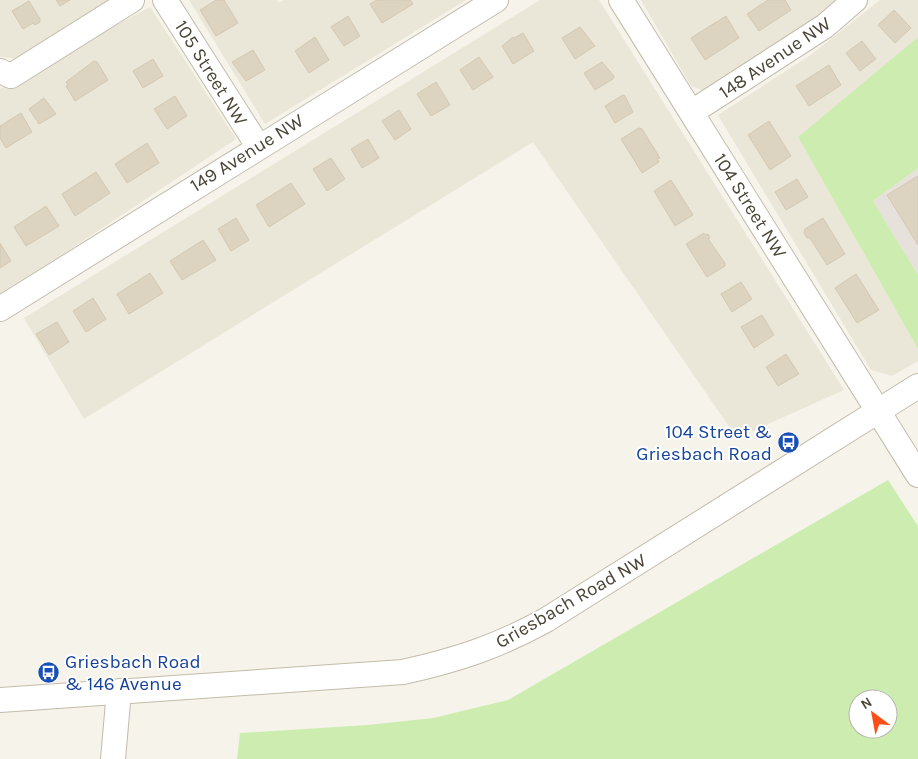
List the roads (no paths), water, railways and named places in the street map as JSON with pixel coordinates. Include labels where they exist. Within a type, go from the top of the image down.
[{"type":"street","points":[[0,71],[11,76],[132,0]]},
{"type":"street","name":"105 Street NW","points":[[165,0],[258,146]]},
{"type":"street","name":"149 Avenue NW","points":[[0,309],[258,146],[496,0]]},
{"type":"street","name":"104 Street NW","points":[[621,0],[918,475]]},
{"type":"street","name":"148 Avenue NW","points":[[692,112],[825,26],[855,0]]},
{"type":"street","name":"Griesbach Road NW","points":[[0,700],[403,672],[449,662],[484,650],[546,620],[918,386]]},
{"type":"street","points":[[114,759],[119,691]]},
{"type":"place","name":"104 Street & Griesbach Road","points":[[788,443]]},
{"type":"place","name":"Griesbach Road & 146 Avenue","points":[[49,673]]}]
